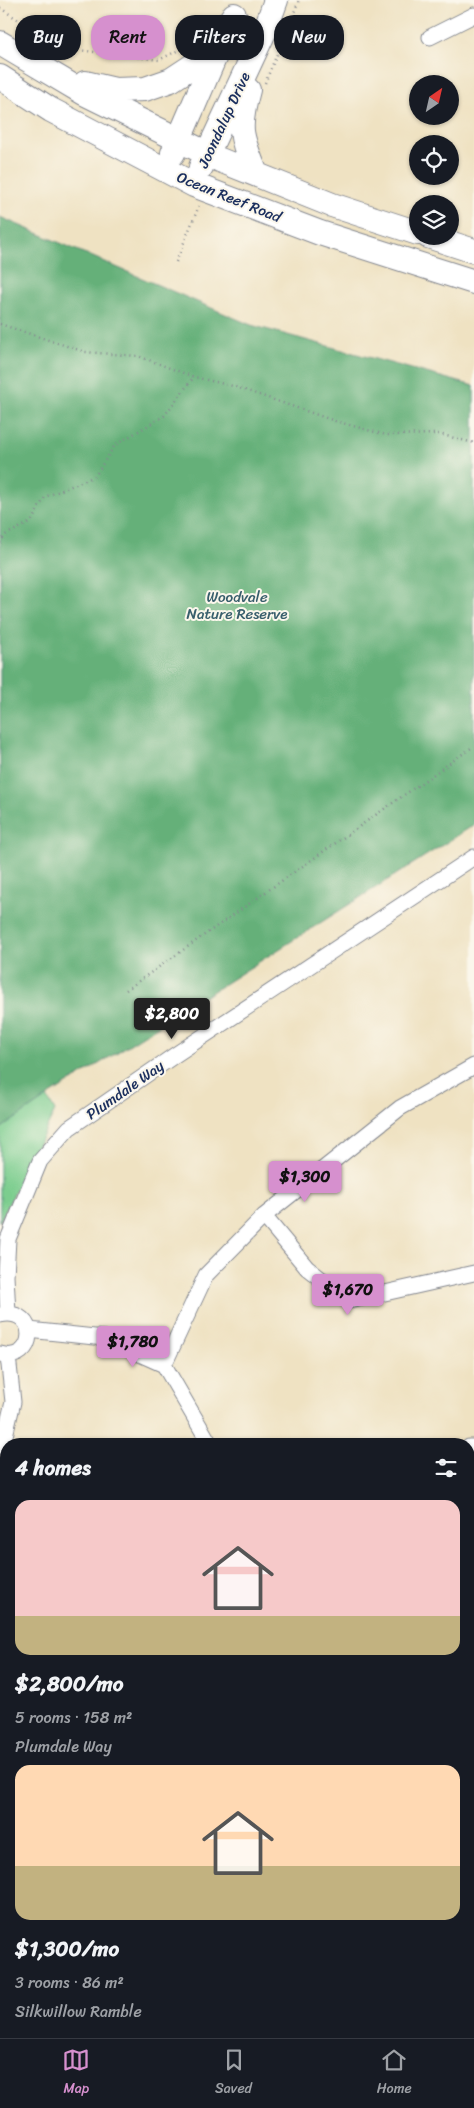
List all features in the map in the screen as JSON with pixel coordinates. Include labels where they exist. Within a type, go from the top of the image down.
[{"type":"main road","name":"Joondalup Drive","points":[[197,194],[207,154],[266,28],[276,0]]},
{"type":"main road","points":[[54,76],[115,90],[145,89],[165,82],[206,57],[237,7]]},
{"type":"main road","points":[[165,171],[237,7]]},
{"type":"main road","points":[[256,174],[242,138],[240,123],[266,28]]},
{"type":"main road","name":"Ocean Reef Road","points":[[0,43],[84,93],[207,154],[332,205],[409,230]]},
{"type":"main road","name":"Ocean Reef Road","points":[[0,78],[51,110],[165,171],[197,194],[474,282]]},
{"type":"main road","points":[[456,245],[474,251]]},
{"type":"street","points":[[430,37],[474,14]]},
{"type":"street","name":"Plumdale Way","points":[[4,1314],[8,1239],[40,1161],[69,1128],[175,1055],[474,857]]},
{"type":"street","points":[[164,1365],[206,1275],[264,1216],[400,1108],[474,1066]]},
{"type":"street","points":[[264,1216],[307,1268],[350,1301],[474,1273]]},
{"type":"street","points":[[4,1314],[21,1318],[29,1330],[28,1342],[25,1348],[14,1355],[4,1355],[13,1402],[4,1438]]},
{"type":"street","points":[[29,1330],[104,1338],[164,1365],[207,1438]]},
{"type":"path","points":[[262,91],[299,0]]},
{"type":"path","points":[[0,8],[63,48],[159,60],[175,52]]},
{"type":"path","points":[[176,262],[197,194]]},
{"type":"path","points":[[0,324],[85,352],[138,356],[194,378],[234,386],[335,421],[386,435],[439,434],[474,443]]},
{"type":"path","points":[[0,543],[5,535],[31,522],[45,498],[94,476],[115,445],[164,416],[194,378]]},
{"type":"path","points":[[126,990],[474,746]]},
{"type":"green space","name":"Woodvale Nature Reserve","points":[[0,217],[251,325],[474,386],[474,825],[47,1097],[0,1129]]},
{"type":"green space","points":[[47,1097],[55,1111],[0,1222],[0,1129]]}]
